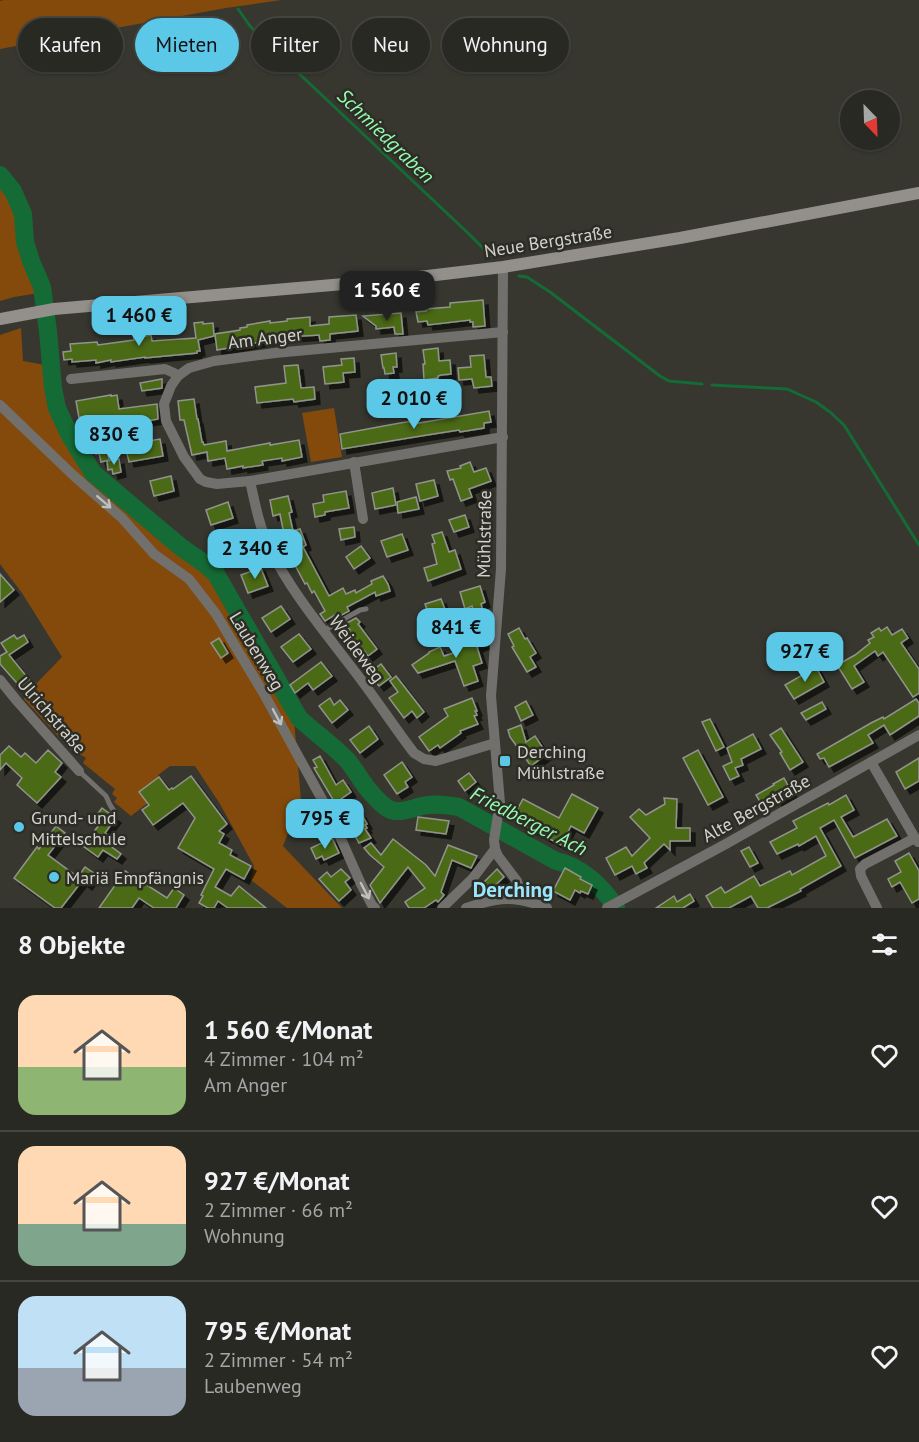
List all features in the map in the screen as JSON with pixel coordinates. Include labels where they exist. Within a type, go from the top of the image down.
[{"type":"main road","name":"Neue Bergstraße","points":[[0,319],[54,309],[402,279],[503,267],[680,238],[919,193]]},
{"type":"street","name":"Mühlstraße","points":[[495,849],[500,803],[491,696],[501,569],[503,267]]},
{"type":"street","name":"Am Anger","points":[[178,376],[189,368],[214,361],[275,353],[503,332]]},
{"type":"street","points":[[71,379],[165,369],[174,373],[178,376],[164,404],[170,429],[184,457],[200,479],[217,484],[250,481],[502,436]]},
{"type":"street","name":"Laubenweg","points":[[0,405],[74,476],[122,518],[154,554],[189,579],[216,614],[264,694],[329,812],[361,884],[375,908]]},
{"type":"street","points":[[354,462],[363,519]]},
{"type":"street","name":"Weideweg","points":[[250,481],[260,523],[269,548],[298,598],[414,753],[424,759],[436,761],[495,743]]},
{"type":"street","name":"Ulrichstraße","points":[[0,680],[79,771]]},
{"type":"street","name":"Alte Bergstraße","points":[[608,908],[625,903],[919,735]]},
{"type":"street","points":[[871,762],[917,840],[865,864],[860,869],[861,876],[877,908]]},
{"type":"street","points":[[442,908],[474,878],[495,849],[502,863],[517,881],[523,900]]},
{"type":"street","points":[[466,908],[497,899],[523,900],[547,908]]},
{"type":"lane","points":[[323,631],[360,609],[366,609]]},
{"type":"lane","points":[[79,771],[106,796],[114,811]]},
{"type":"shaded area","points":[[281,0],[171,18],[135,18],[135,25],[123,27],[123,18],[18,18],[18,46],[0,49],[0,1]]},
{"type":"shaded area","points":[[0,184],[17,210],[20,249],[39,293],[0,301]]},
{"type":"shaded area","points":[[21,328],[23,361],[45,365],[48,395],[54,414],[91,478],[213,578],[293,709],[301,800],[283,846],[342,908],[287,908],[251,880],[254,866],[220,804],[195,766],[170,766],[158,775],[167,788],[131,816],[114,802],[117,798],[112,794],[115,789],[83,763],[86,758],[69,748],[24,699],[62,657],[22,593],[0,564],[0,335]]},
{"type":"shaded area","points":[[334,408],[342,457],[311,462],[302,413]]},
{"type":"building","points":[[483,300],[485,326],[473,327],[473,322],[470,320],[428,325],[427,321],[418,322],[416,312],[450,307],[450,303]]},
{"type":"building","points":[[401,313],[403,334],[395,334],[394,327],[376,329],[376,326],[363,316]]},
{"type":"building","points":[[356,315],[358,331],[330,334],[330,340],[320,341],[319,335],[288,337],[217,350],[215,334],[240,330],[247,325],[310,317],[310,326],[329,324],[329,317]]},
{"type":"building","points":[[203,322],[203,324],[213,323],[214,336],[198,340],[200,351],[197,353],[96,363],[96,360],[72,362],[72,359],[64,360],[63,352],[71,351],[70,344],[97,342],[98,345],[134,340],[132,328],[140,326],[141,337],[151,335],[152,341],[196,338],[194,323]]},
{"type":"building","points":[[438,348],[439,361],[450,360],[451,374],[424,380],[423,350]]},
{"type":"building","points":[[396,353],[397,367],[393,367],[394,373],[385,374],[381,355]]},
{"type":"building","points":[[484,355],[486,377],[491,377],[492,386],[474,388],[472,379],[459,380],[458,368],[471,367],[470,356]]},
{"type":"building","points":[[354,358],[355,372],[343,373],[344,382],[325,384],[323,367],[342,365],[341,359]]},
{"type":"building","points":[[298,365],[301,388],[314,387],[315,399],[257,403],[255,387],[286,383],[284,366]]},
{"type":"building","points":[[162,379],[162,388],[142,391],[140,383]]},
{"type":"building","points":[[117,395],[119,409],[157,404],[158,419],[142,422],[141,416],[121,419],[124,440],[106,443],[109,460],[101,462],[99,453],[96,454],[90,423],[82,424],[76,401]]},
{"type":"building","points":[[194,399],[204,445],[226,441],[227,451],[299,440],[302,457],[282,461],[282,458],[262,461],[263,465],[227,469],[225,458],[208,461],[207,452],[192,455],[184,420],[180,420],[178,401]]},
{"type":"building","points":[[489,411],[491,422],[484,423],[484,428],[342,449],[340,434]]},
{"type":"building","points":[[160,439],[163,456],[129,462],[125,445]]},
{"type":"building","points":[[119,459],[121,472],[113,474],[112,469],[108,470],[107,461]]},
{"type":"building","points":[[470,462],[474,472],[486,468],[491,481],[469,489],[472,497],[461,501],[453,479],[450,480],[447,471],[461,468],[460,466]]},
{"type":"building","points":[[171,476],[174,491],[154,496],[150,481]]},
{"type":"building","points":[[434,480],[438,496],[420,501],[416,484]]},
{"type":"building","points":[[393,488],[396,505],[375,509],[372,493]]},
{"type":"building","points":[[346,491],[349,508],[325,512],[325,515],[315,517],[313,504],[324,502],[323,495]]},
{"type":"building","points":[[288,496],[293,531],[300,529],[306,545],[303,547],[329,596],[343,588],[346,594],[355,590],[356,593],[372,584],[371,581],[383,576],[390,591],[376,596],[375,592],[347,607],[349,611],[340,616],[338,613],[325,621],[320,614],[325,611],[314,591],[312,593],[307,583],[305,584],[288,552],[286,553],[280,536],[284,534],[280,514],[273,516],[270,500]]},
{"type":"building","points":[[416,497],[419,509],[398,513],[397,502]]},
{"type":"building","points":[[228,502],[233,518],[211,525],[206,510]]},
{"type":"building","points":[[465,515],[469,527],[454,532],[449,520]]},
{"type":"building","points":[[354,527],[355,537],[341,540],[339,529]]},
{"type":"building","points":[[442,532],[449,552],[455,550],[461,569],[428,581],[424,568],[437,564],[432,535]]},
{"type":"building","points":[[245,534],[252,549],[227,560],[218,541],[230,536],[232,540]]},
{"type":"building","points":[[402,534],[408,550],[387,557],[381,541]]},
{"type":"building","points":[[361,546],[370,558],[354,569],[346,557]]},
{"type":"building","points":[[260,566],[268,586],[248,593],[241,575]]},
{"type":"building","points":[[0,574],[14,590],[0,602]]},
{"type":"building","points":[[480,586],[485,602],[481,604],[485,618],[477,621],[472,606],[465,609],[460,592]]},
{"type":"building","points":[[441,599],[446,612],[430,618],[425,604]]},
{"type":"building","points":[[281,606],[290,619],[271,632],[262,618]]},
{"type":"building","points":[[356,618],[377,649],[368,656],[363,649],[358,653],[344,634],[350,630],[345,624]]},
{"type":"building","points":[[887,627],[892,635],[902,629],[908,638],[901,643],[919,669],[919,693],[913,697],[883,652],[878,656],[875,651],[854,666],[864,682],[852,689],[837,665],[870,643],[868,640],[874,637],[871,633],[879,628],[881,631]]},
{"type":"building","points":[[519,628],[536,653],[530,657],[536,667],[527,672],[512,647],[514,646],[508,634]]},
{"type":"building","points":[[480,632],[484,644],[477,647],[482,663],[473,666],[478,681],[464,686],[455,661],[418,673],[412,665],[440,647],[444,656],[460,651],[457,641]]},
{"type":"building","points":[[299,634],[311,649],[293,662],[281,647]]},
{"type":"building","points":[[14,635],[17,639],[24,635],[28,642],[9,655],[31,682],[23,690],[0,664],[0,656],[7,652],[1,643]]},
{"type":"building","points":[[219,638],[228,653],[221,658],[211,643]]},
{"type":"building","points":[[321,662],[332,676],[313,690],[308,683],[295,693],[290,685]]},
{"type":"building","points":[[381,664],[391,677],[379,686],[369,673]]},
{"type":"building","points":[[816,667],[824,682],[794,699],[785,685]]},
{"type":"building","points":[[396,676],[424,712],[417,718],[412,711],[404,718],[389,698],[398,692],[390,681]]},
{"type":"building","points":[[330,698],[334,705],[340,700],[348,710],[332,723],[319,706]]},
{"type":"building","points":[[472,698],[477,711],[475,711],[477,715],[474,716],[478,724],[460,731],[461,733],[440,748],[438,745],[429,751],[419,737],[448,716],[444,709]]},
{"type":"building","points":[[916,699],[919,703],[919,716],[890,735],[884,725],[868,735],[873,743],[829,767],[824,758],[820,759],[817,754],[871,723],[883,717],[884,719]]},
{"type":"building","points":[[526,701],[533,715],[521,721],[515,707]]},
{"type":"building","points":[[822,702],[826,709],[806,720],[801,713]]},
{"type":"building","points":[[710,719],[724,747],[716,751],[702,722]]},
{"type":"building","points":[[521,725],[526,742],[535,736],[547,754],[531,766],[510,737],[508,730]]},
{"type":"building","points":[[369,726],[378,739],[360,753],[350,740]]},
{"type":"building","points":[[781,728],[803,762],[790,770],[780,753],[782,752],[770,735]]},
{"type":"building","points":[[753,734],[761,749],[741,759],[743,765],[735,768],[739,776],[730,780],[723,766],[732,762],[727,748]]},
{"type":"building","points":[[9,746],[21,757],[25,753],[36,763],[48,750],[62,763],[55,772],[61,777],[37,803],[17,785],[22,778],[6,763],[0,770],[0,755]]},
{"type":"building","points":[[698,750],[723,797],[708,805],[683,758]]},
{"type":"building","points":[[320,756],[336,785],[343,780],[351,792],[335,803],[314,768],[317,767],[313,760]]},
{"type":"building","points":[[919,758],[919,781],[905,789],[896,772]]},
{"type":"building","points":[[402,762],[412,777],[405,782],[408,787],[397,794],[384,775]]},
{"type":"building","points":[[469,773],[476,782],[465,791],[458,781]]},
{"type":"building","points":[[191,776],[227,824],[219,831],[224,834],[219,843],[232,850],[230,855],[251,866],[244,879],[226,869],[215,887],[231,896],[239,886],[266,908],[228,908],[218,901],[214,908],[208,908],[199,903],[214,869],[178,848],[195,818],[183,803],[153,825],[142,810],[149,805],[139,792],[159,777],[169,790]]},
{"type":"building","points":[[784,778],[792,793],[777,801],[776,798],[762,805],[756,795]]},
{"type":"building","points":[[572,794],[598,808],[584,833],[571,826],[561,845],[512,819],[523,799],[559,818]]},
{"type":"building","points":[[846,795],[854,810],[841,817],[853,837],[887,819],[897,836],[855,858],[834,820],[820,828],[841,866],[800,889],[801,891],[767,908],[758,908],[751,896],[729,908],[713,908],[706,896],[721,887],[725,893],[754,876],[760,886],[790,871],[792,875],[826,856],[816,836],[799,846],[798,844],[777,854],[770,842],[797,828],[793,821]]},
{"type":"building","points":[[664,798],[677,799],[676,828],[690,828],[690,841],[670,841],[670,850],[664,844],[644,863],[647,868],[636,874],[632,866],[615,875],[606,858],[626,847],[632,856],[650,838],[630,817],[639,809],[646,815],[665,804]]},
{"type":"building","points":[[102,808],[116,818],[105,833],[112,838],[108,844],[121,854],[117,859],[103,850],[98,857],[83,846],[102,821],[96,816]]},
{"type":"building","points":[[361,813],[367,824],[365,829],[371,838],[359,843],[345,823]]},
{"type":"building","points":[[418,817],[449,821],[446,834],[416,830]]},
{"type":"building","name":"Mariä Empfängnis","points":[[56,826],[65,833],[48,855],[78,877],[85,867],[95,874],[87,885],[82,881],[61,908],[55,908],[14,878]]},
{"type":"building","points":[[332,838],[339,853],[324,860],[322,856],[316,859],[311,848]]},
{"type":"building","points":[[393,839],[426,865],[435,876],[448,845],[477,856],[471,868],[452,860],[441,892],[444,895],[438,902],[436,900],[424,908],[409,908],[405,902],[425,888],[408,867],[380,903],[370,885],[384,867],[364,848],[371,843],[381,855]]},
{"type":"building","points":[[749,847],[758,863],[750,867],[741,851]]},
{"type":"building","points":[[909,853],[919,871],[919,899],[912,903],[900,882],[892,887],[888,879],[901,872],[895,861]]},
{"type":"building","points":[[565,868],[592,885],[588,894],[575,890],[570,900],[553,891]]},
{"type":"building","points":[[341,869],[350,878],[345,882],[351,890],[339,901],[319,879],[327,872],[331,877]]},
{"type":"building","points":[[497,869],[504,877],[485,895],[484,893],[478,896],[474,892]]},
{"type":"building","points":[[125,871],[167,898],[174,888],[184,895],[176,908],[154,908],[139,898],[132,908],[99,908]]},
{"type":"building","points":[[690,894],[694,901],[683,908],[656,908],[674,896],[677,902]]},
{"type":"waterway","name":"Schmiedgraben","points":[[238,9],[250,26],[272,48],[491,256]]},
{"type":"waterway","name":"Friedberger Ach","points":[[0,175],[13,191],[23,214],[25,242],[42,287],[57,408],[69,434],[93,473],[216,574],[299,718],[348,761],[366,787],[383,805],[398,811],[431,805],[459,807],[556,861],[583,873],[605,892],[616,908]]},
{"type":"waterway","name":"Schmiedgraben","points":[[519,276],[527,277],[550,292],[660,376],[669,381],[702,384]]},
{"type":"waterway","name":"Schmiedgraben","points":[[712,385],[787,389],[816,402],[830,412],[844,425],[919,545]]},
{"type":"place","name":"Derching Mühlstraße","points":[[505,761]]},
{"type":"place","name":"Grund- und Mittelschule","points":[[19,827]]},
{"type":"place","name":"Mariä Empfängnis","points":[[54,877]]},
{"type":"district","name":"Derching","points":[[513,889]]}]
